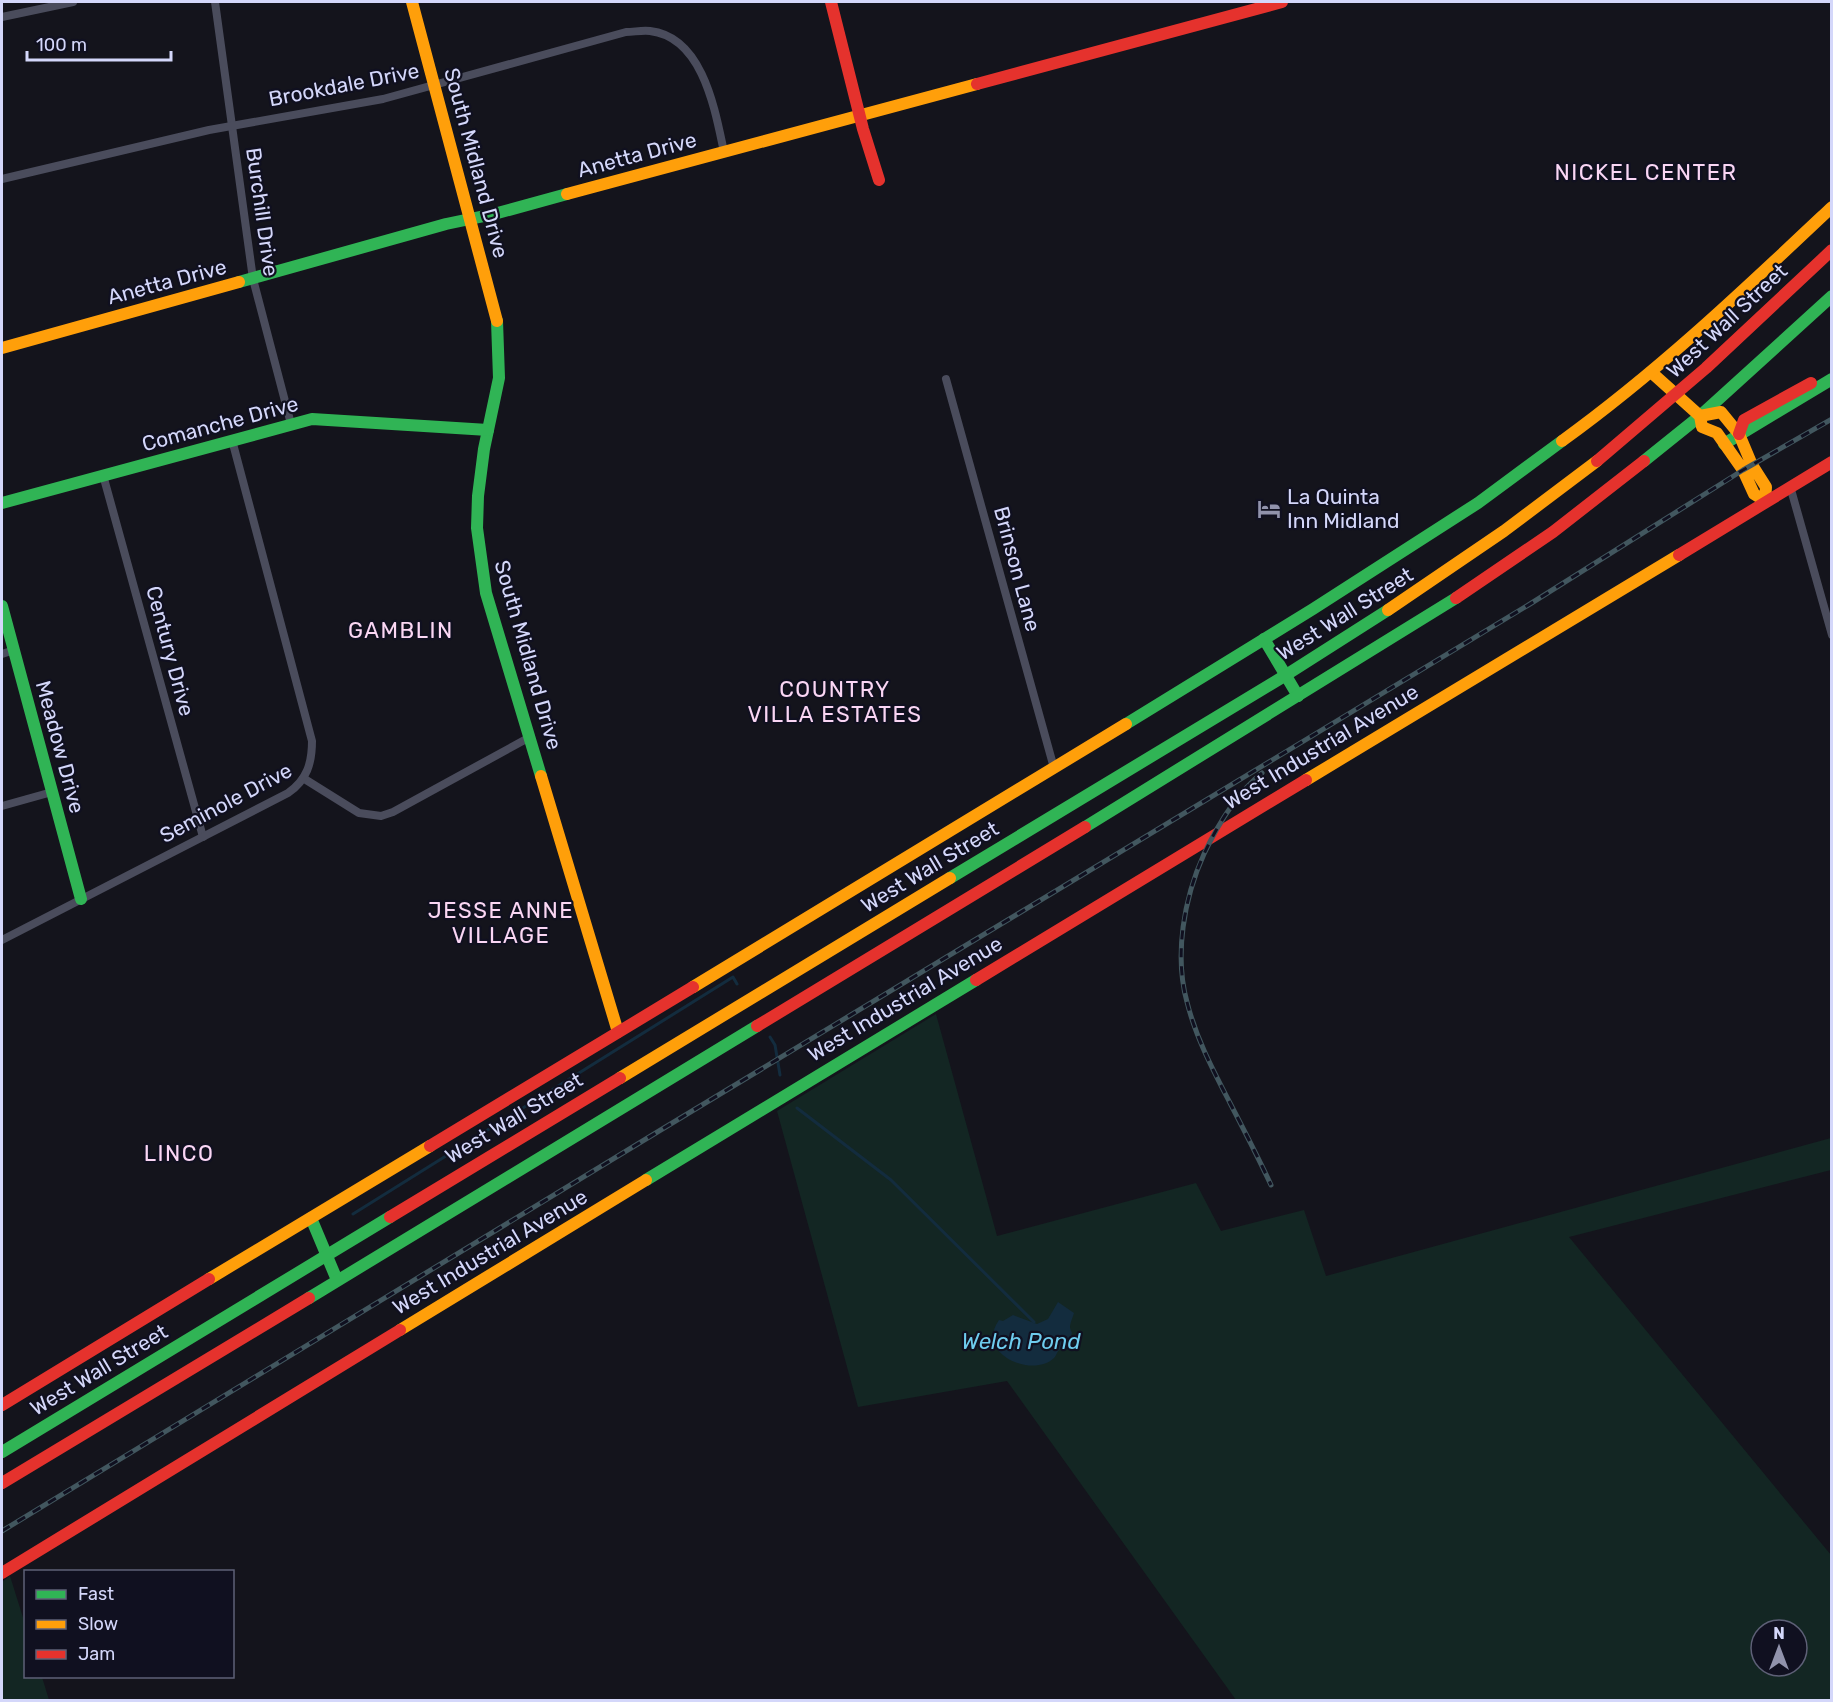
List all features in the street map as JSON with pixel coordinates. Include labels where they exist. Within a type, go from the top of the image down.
[{"type":"street","points":[[2,17],[73,2]]},
{"type":"street","name":"Burchill Drive","points":[[214,2],[253,279],[291,424]]},
{"type":"street","name":"South Midland Drive","points":[[412,2],[495,309],[499,339],[499,378],[478,496],[477,528],[486,593],[618,1032]]},
{"type":"street","points":[[831,2],[879,180]]},
{"type":"street","name":"Anetta Drive","points":[[2,348],[446,224],[860,116],[1242,7],[1282,2]]},
{"type":"street","name":"Brookdale Drive","points":[[2,179],[117,150],[232,125],[383,99],[626,32],[651,31],[672,39],[690,52],[706,84],[724,152]]},
{"type":"street","name":"West Wall Street","points":[[2,1405],[1054,768],[1264,639],[1478,503],[1586,424],[1651,372],[1742,292],[1832,207]]},
{"type":"street","name":"West Wall Street","points":[[2,1452],[1394,608],[1466,559],[1573,480],[1677,395],[1832,250]]},
{"type":"street","points":[[2,1483],[996,882],[1460,596],[1553,532],[1618,483],[1700,416],[1832,296]]},
{"type":"street","points":[[1739,434],[1744,420],[1832,371]]},
{"type":"street","points":[[1651,372],[1700,416],[1702,427],[1717,433],[1743,470],[1754,494],[1765,501],[1766,487],[1752,465],[1739,434],[1721,412],[1700,416]]},
{"type":"street","name":"Brinson Lane","points":[[946,379],[1054,768]]},
{"type":"street","points":[[1724,444],[1832,379]]},
{"type":"street","name":"Comanche Drive","points":[[2,502],[312,419],[488,430]]},
{"type":"street","points":[[232,440],[312,741],[311,761],[303,778]]},
{"type":"street","name":"West Industrial Avenue","points":[[2,1574],[731,1127],[1832,462]]},
{"type":"street","name":"Century Drive","points":[[103,475],[202,837]]},
{"type":"street","points":[[1790,486],[1832,634]]},
{"type":"street","name":"Meadow Drive","points":[[2,606],[81,899]]},
{"type":"street","points":[[1264,639],[1298,696]]},
{"type":"street","points":[[2,654],[14,650]]},
{"type":"street","name":"Seminole Drive","points":[[2,940],[288,793],[303,778],[359,813],[381,816],[393,812],[530,737]]},
{"type":"street","points":[[2,806],[52,792]]},
{"type":"street","points":[[311,1218],[336,1280]]},
{"type":"green space","points":[[936,1014],[997,1236],[1196,1183],[1221,1231],[1304,1210],[1326,1276],[1831,1138],[1831,1170],[1569,1237],[1831,1555],[1831,1700],[1236,1700],[1007,1381],[858,1407],[777,1111]]},
{"type":"green space","points":[[10,1576],[24,1621],[24,1678],[42,1678],[49,1700],[2,1700],[2,1582]]},
{"type":"water","name":"Welch Pond","points":[[1058,1302],[1074,1313],[1070,1325],[1072,1333],[1070,1338],[1054,1358],[1044,1364],[1033,1366],[1009,1359],[1000,1352],[994,1343],[994,1332],[999,1320],[1003,1321],[1013,1315],[1037,1324],[1048,1319]]},
{"type":"waterway","points":[[353,1214],[733,977],[737,984]]},
{"type":"waterway","points":[[770,1037],[775,1045],[780,1075]]},
{"type":"waterway","points":[[797,1108],[891,1180],[1034,1322]]},
{"type":"railway","points":[[2,1531],[1530,604],[1743,470],[1832,419]]},
{"type":"railway","points":[[1262,773],[1244,790],[1229,810],[1204,854],[1186,908],[1181,965],[1187,1002],[1200,1041],[1271,1185]]},
{"type":"traffic: fast","points":[[239,282],[446,224],[494,214],[567,194]]},
{"type":"traffic: fast","points":[[1644,461],[1700,416],[1832,296]]},
{"type":"traffic: fast","points":[[497,321],[499,378],[484,449],[478,496],[477,528],[486,593],[541,776]]},
{"type":"traffic: fast","points":[[1724,444],[1832,379]]},
{"type":"traffic: fast","points":[[2,503],[312,419],[488,430]]},
{"type":"traffic: fast","points":[[1126,724],[1313,609],[1478,503],[1562,441]]},
{"type":"traffic: fast","points":[[1085,827],[1456,598]]},
{"type":"traffic: fast","points":[[2,606],[81,899]]},
{"type":"traffic: fast","points":[[950,878],[1286,675],[1388,610]]},
{"type":"traffic: fast","points":[[1264,639],[1298,696]]},
{"type":"traffic: fast","points":[[646,1180],[976,980]]},
{"type":"traffic: fast","points":[[309,1298],[757,1026]]},
{"type":"traffic: fast","points":[[2,1452],[390,1217]]},
{"type":"traffic: fast","points":[[311,1218],[337,1280]]},
{"type":"traffic: slow","points":[[412,2],[497,321]]},
{"type":"traffic: slow","points":[[567,194],[977,84]]},
{"type":"traffic: slow","points":[[1562,441],[1667,358],[1832,207]]},
{"type":"traffic: slow","points":[[2,348],[239,282]]},
{"type":"traffic: slow","points":[[1651,372],[1700,416],[1702,427],[1717,433],[1743,470],[1754,494],[1765,501],[1766,487],[1752,465],[1739,434],[1721,412],[1700,416]]},
{"type":"traffic: slow","points":[[1388,610],[1504,531],[1597,461]]},
{"type":"traffic: slow","points":[[1306,780],[1679,555]]},
{"type":"traffic: slow","points":[[693,987],[1126,724]]},
{"type":"traffic: slow","points":[[541,776],[618,1032]]},
{"type":"traffic: slow","points":[[620,1078],[950,878]]},
{"type":"traffic: slow","points":[[209,1279],[430,1146]]},
{"type":"traffic: slow","points":[[400,1330],[646,1180]]},
{"type":"traffic: jam","points":[[831,2],[863,129],[879,180]]},
{"type":"traffic: jam","points":[[977,84],[1282,2]]},
{"type":"traffic: jam","points":[[1597,461],[1706,368],[1832,250]]},
{"type":"traffic: jam","points":[[1739,434],[1744,420],[1811,383]]},
{"type":"traffic: jam","points":[[1456,598],[1553,532],[1644,461]]},
{"type":"traffic: jam","points":[[1679,555],[1832,462]]},
{"type":"traffic: jam","points":[[976,980],[1306,780]]},
{"type":"traffic: jam","points":[[757,1026],[1085,827]]},
{"type":"traffic: jam","points":[[430,1146],[693,987]]},
{"type":"traffic: jam","points":[[390,1217],[620,1078]]},
{"type":"traffic: jam","points":[[2,1405],[209,1279]]},
{"type":"traffic: jam","points":[[2,1483],[309,1298]]},
{"type":"traffic: jam","points":[[2,1573],[400,1330]]},
{"type":"place","name":"La Quinta Inn Midland","points":[[1269,509]]},
{"type":"district","name":"NICKEL CENTER","points":[[1646,172]]},
{"type":"district","name":"GAMBLIN","points":[[401,630]]},
{"type":"district","name":"COUNTRY VILLA ESTATES","points":[[835,702]]},
{"type":"district","name":"JESSE ANNE VILLAGE","points":[[501,922]]},
{"type":"district","name":"LINCO","points":[[179,1153]]}]
